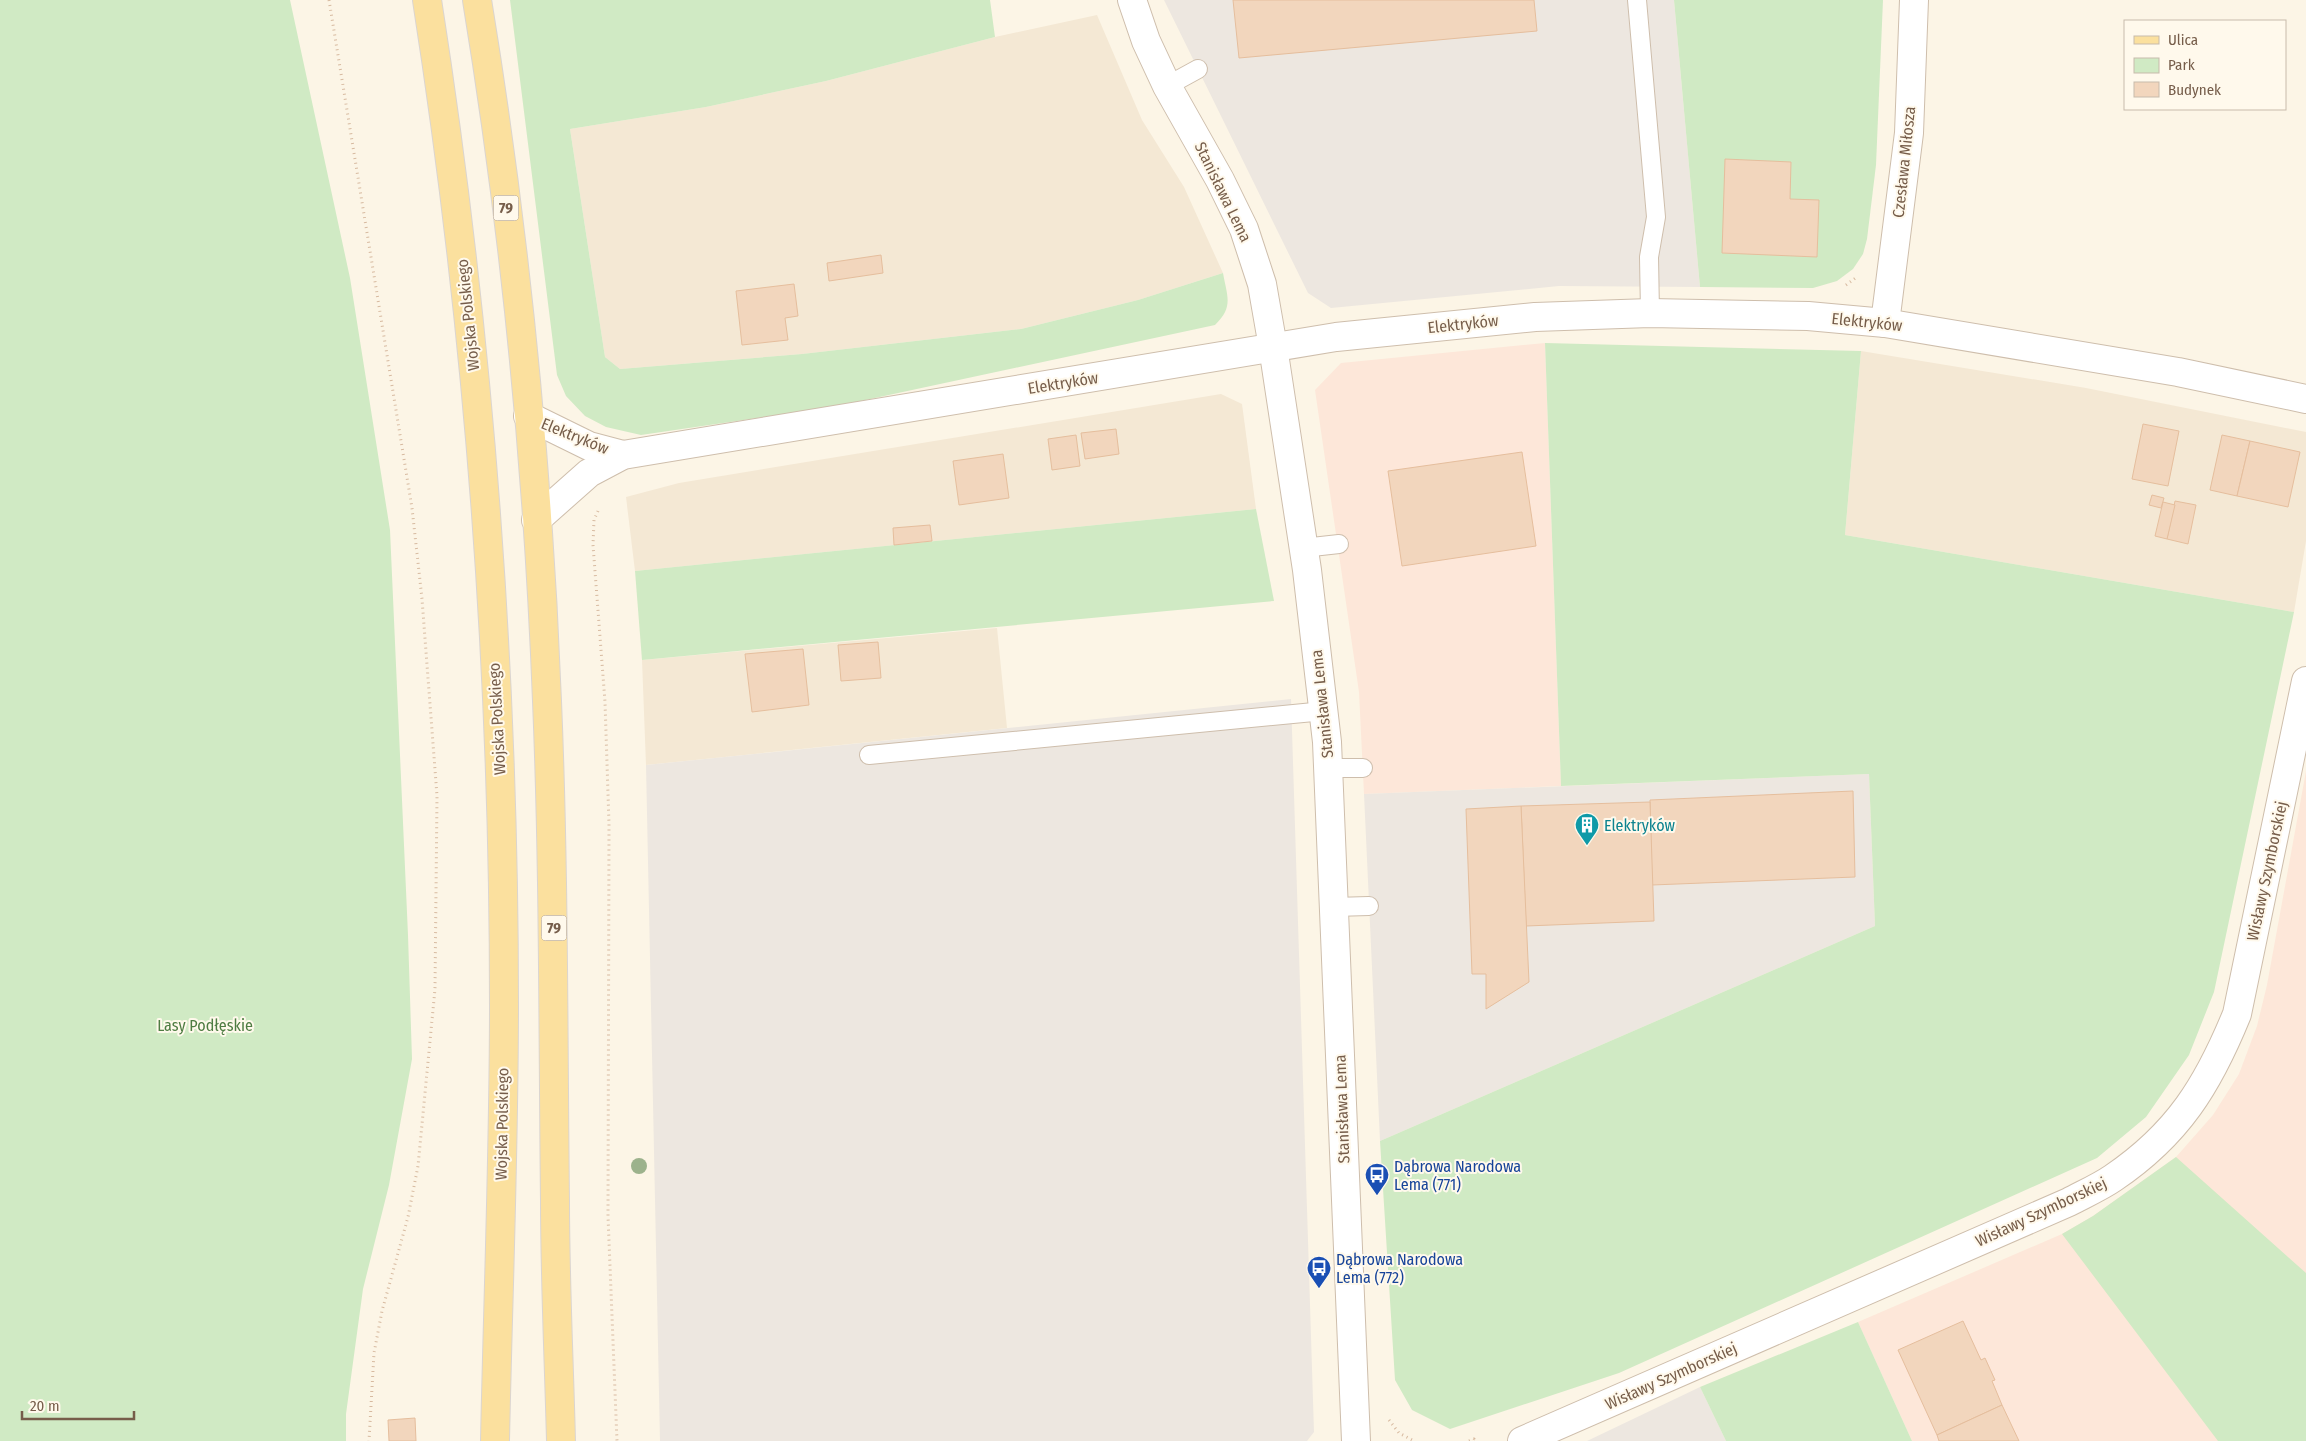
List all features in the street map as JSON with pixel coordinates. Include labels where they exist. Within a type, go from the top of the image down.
[{"type":"main road","name":"Wojska Polskiego","points":[[427,0],[442,98],[469,326],[483,480],[498,714],[504,1006],[495,1441]]},
{"type":"main road","name":"79","points":[[478,0],[508,216],[528,416],[547,698],[555,958],[555,1204],[561,1441]]},
{"type":"street","name":"Stanisława Lema","points":[[1132,0],[1146,41],[1167,86],[1220,180],[1244,229],[1262,284],[1273,347],[1303,548],[1324,711],[1356,1441]]},
{"type":"street","name":"Czesława Miłosza","points":[[1885,323],[1909,132],[1914,0]]},
{"type":"street","name":"Elektryków","points":[[536,520],[589,473],[623,455],[1336,337],[1535,317],[1650,313],[1808,316],[1885,323],[2178,372],[2306,399]]},
{"type":"street","name":"Elektryków","points":[[528,416],[589,446],[623,455]]},
{"type":"street","name":"Wisławy Szymborskiej","points":[[1522,1441],[2069,1202],[2111,1180],[2143,1156],[2176,1123],[2200,1092],[2219,1058],[2236,1014],[2306,681]]},
{"type":"lane","points":[[1637,0],[1656,217],[1649,257],[1650,313]]},
{"type":"lane","points":[[1167,86],[1198,69]]},
{"type":"lane","points":[[1303,548],[1339,544]]},
{"type":"lane","points":[[869,755],[1324,711]]},
{"type":"lane","points":[[1328,768],[1363,768]]},
{"type":"lane","points":[[1334,907],[1369,906]]},
{"type":"path","points":[[329,0],[412,508],[422,599],[437,796],[435,988],[418,1166],[408,1217],[382,1311],[374,1353],[369,1441]]},
{"type":"path","points":[[600,505],[594,520],[593,545],[605,702],[609,824],[608,1216],[617,1441]]},
{"type":"path","points":[[1469,1441],[1474,1439],[1475,1441]]},
{"type":"shaded area","points":[[1164,0],[1674,0],[1700,287],[1559,286],[1331,308],[1308,293]]},
{"type":"shaded area","points":[[1097,15],[1142,120],[1184,187],[1223,273],[1138,300],[1021,329],[802,354],[620,369],[605,357],[570,129],[706,107],[826,81],[995,37]]},
{"type":"shaded area","points":[[1545,343],[1561,786],[1364,794],[1359,692],[1315,390],[1341,363]]},
{"type":"shaded area","points":[[1861,351],[2086,388],[2306,432],[2306,541],[2294,612],[1845,535]]},
{"type":"shaded area","points":[[1221,394],[1242,404],[1256,509],[635,571],[626,497],[679,483]]},
{"type":"shaded area","points":[[997,628],[1007,728],[646,765],[642,660]]},
{"type":"shaded area","points":[[1291,699],[1314,1432],[1307,1441],[660,1441],[646,765]]},
{"type":"shaded area","points":[[2306,771],[2306,1441],[1912,1441],[1858,1322],[2062,1234],[2093,1216],[2176,1157],[2213,1115],[2239,1074],[2257,1026],[2267,985]]},
{"type":"shaded area","points":[[1869,774],[1875,926],[1380,1141],[1364,794]]},
{"type":"shaded area","points":[[1700,1387],[1726,1441],[1587,1441]]},
{"type":"green space","name":"Lasy Podłęskie","points":[[0,0],[290,0],[350,278],[390,530],[408,935],[412,1059],[389,1185],[363,1289],[346,1414],[346,1441],[0,1441]]},
{"type":"green space","points":[[510,0],[990,0],[995,37],[826,81],[706,107],[570,129],[605,357],[620,369],[802,354],[1021,329],[1138,300],[1223,273],[1228,301],[1225,313],[1215,325],[833,407],[641,435],[606,427],[585,416],[566,396],[557,375]]},
{"type":"green space","points":[[1674,0],[1883,0],[1876,165],[1867,239],[1863,254],[1853,269],[1837,281],[1813,288],[1700,287]]},
{"type":"green space","points":[[1545,343],[1861,351],[1845,535],[2294,612],[2214,992],[2189,1055],[2146,1117],[2097,1158],[1619,1373],[1450,1429],[1412,1410],[1395,1380],[1380,1141],[1875,926],[1869,774],[1561,786]]},
{"type":"green space","points":[[1256,509],[1274,601],[642,660],[635,571]]},
{"type":"green space","points":[[2176,1157],[2306,1273],[2306,1441],[2218,1441],[2062,1234],[2093,1216]]},
{"type":"green space","points":[[1858,1322],[1912,1441],[1726,1441],[1700,1387]]},
{"type":"building","points":[[1233,0],[1534,0],[1537,31],[1239,58]]},
{"type":"building","points":[[1725,159],[1791,162],[1790,199],[1819,200],[1817,257],[1722,253]]},
{"type":"building","points":[[881,255],[883,273],[829,281],[827,263]]},
{"type":"building","points":[[794,284],[798,316],[785,318],[788,340],[742,345],[736,291]]},
{"type":"building","points":[[2143,424],[2179,431],[2168,486],[2132,479]]},
{"type":"building","points":[[1116,429],[1119,454],[1085,459],[1081,433]]},
{"type":"building","points":[[1076,435],[1080,466],[1052,470],[1048,439]]},
{"type":"building","points":[[2222,435],[2250,441],[2237,496],[2210,490]]},
{"type":"building","points":[[2250,441],[2300,452],[2288,507],[2237,496]]},
{"type":"building","points":[[1522,452],[1536,546],[1402,566],[1388,471]]},
{"type":"building","points":[[1003,454],[1009,498],[959,505],[953,461]]},
{"type":"building","points":[[2152,495],[2164,498],[2161,508],[2149,505]]},
{"type":"building","points":[[2175,501],[2196,505],[2188,544],[2167,539]]},
{"type":"building","points":[[2163,502],[2175,505],[2167,539],[2155,536]]},
{"type":"building","points":[[930,525],[932,541],[894,545],[893,528]]},
{"type":"building","points":[[878,642],[881,678],[841,681],[838,645]]},
{"type":"building","points":[[803,649],[809,705],[752,712],[745,654]]},
{"type":"building","points":[[1853,791],[1855,877],[1652,885],[1650,800]]},
{"type":"building","name":"Elektryków","points":[[1650,802],[1654,921],[1526,926],[1521,806]]},
{"type":"building","points":[[1521,806],[1529,982],[1486,1009],[1486,974],[1472,974],[1466,809]]},
{"type":"building","points":[[1963,1321],[1981,1360],[1985,1358],[1995,1380],[1992,1381],[2002,1405],[1937,1435],[1898,1350]]},
{"type":"building","points":[[2002,1405],[2019,1441],[1939,1441],[1937,1435]]},
{"type":"building","points":[[415,1418],[416,1441],[389,1441],[388,1420]]},
{"type":"place","name":"Elektryków","points":[[1587,846]]},
{"type":"place","name":"Dąbrowa Narodowa Lema (771)","points":[[1377,1196]]},
{"type":"place","name":"Dąbrowa Narodowa Lema (772)","points":[[1319,1289]]}]
